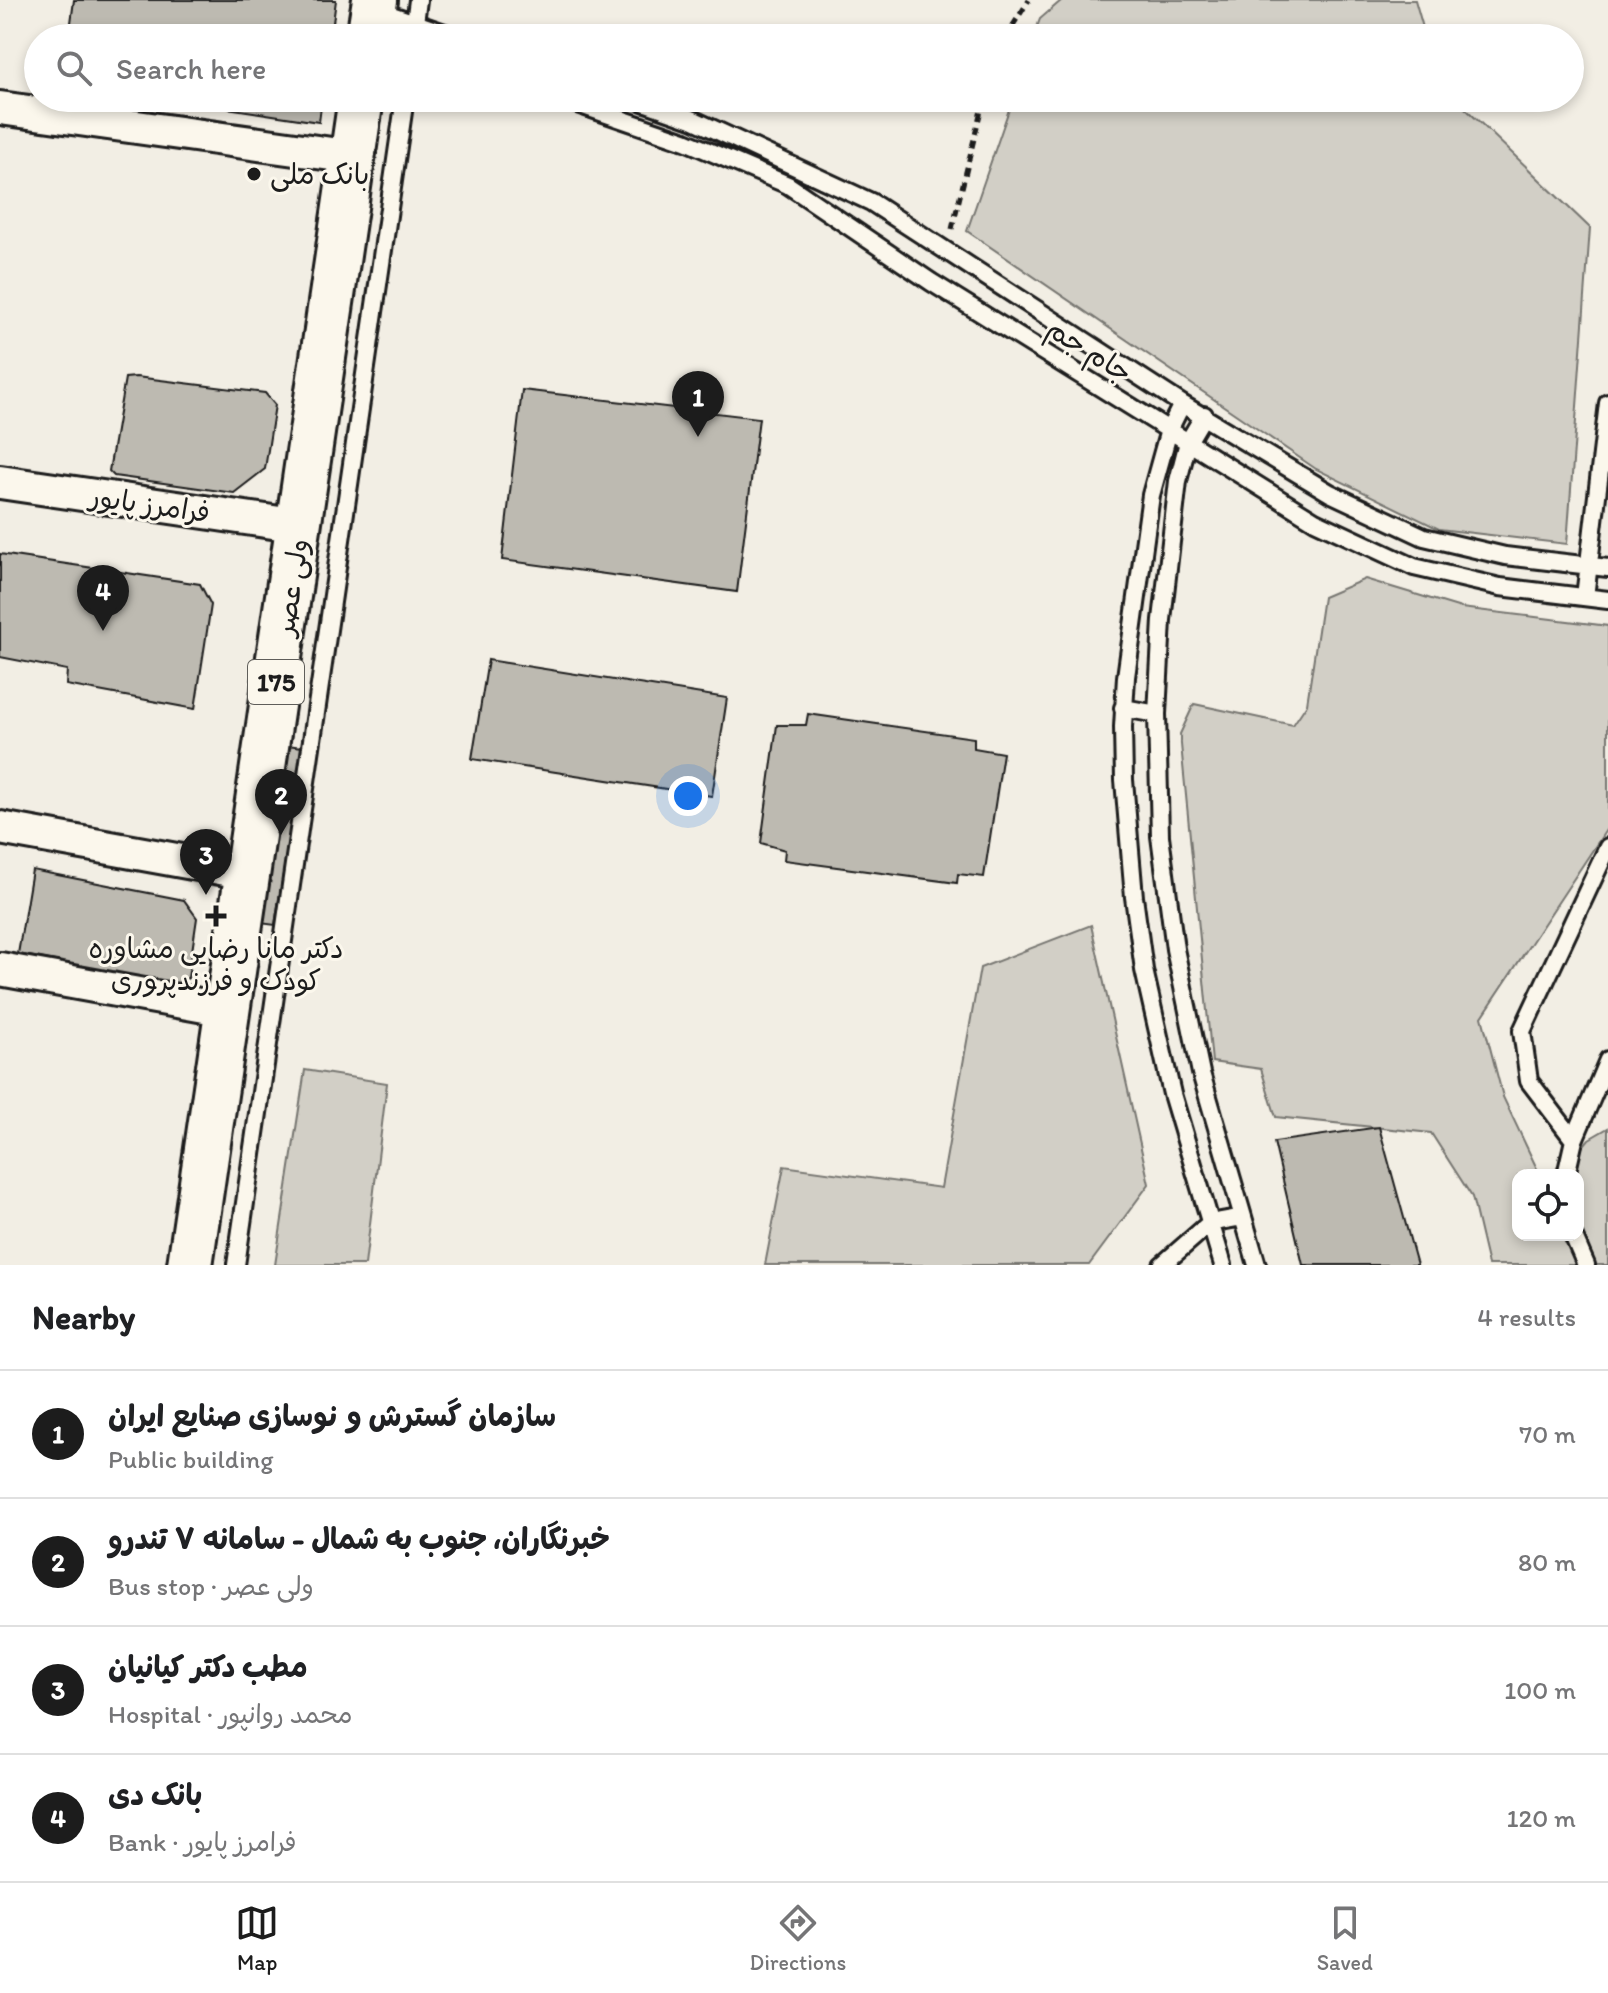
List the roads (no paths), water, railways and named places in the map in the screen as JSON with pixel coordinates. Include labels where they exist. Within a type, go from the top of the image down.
[{"type":"main road","name":"ولی عصر","points":[[190,1265],[359,112]]},
{"type":"street","points":[[0,108],[24,111]]},
{"type":"street","points":[[29,112],[353,157]]},
{"type":"street","name":"فرامرز پایور","points":[[0,482],[300,526]]},
{"type":"street","points":[[0,828],[248,873]]},
{"type":"street","points":[[0,969],[227,1010]]},
{"type":"lane","points":[[415,24],[418,0]]},
{"type":"lane","points":[[236,1265],[403,112]]},
{"type":"lane","name":"جام جم","points":[[601,112],[685,141],[788,185],[931,282],[1315,521],[1414,567],[1500,587],[1608,600]]},
{"type":"lane","name":"جام جم","points":[[672,112],[871,202],[1182,404],[1330,493],[1424,537],[1505,556],[1608,568]]},
{"type":"lane","points":[[685,141],[692,119]]},
{"type":"lane","points":[[1585,597],[1608,403]]},
{"type":"lane","points":[[1182,404],[1169,430],[1151,495],[1123,708],[1125,795],[1144,970],[1172,1094],[1223,1265]]},
{"type":"lane","points":[[1204,415],[1188,442],[1178,481],[1162,620],[1157,714],[1160,836],[1175,949],[1201,1073],[1257,1265]]},
{"type":"lane","points":[[1123,708],[1157,714]]},
{"type":"lane","points":[[1574,1140],[1529,1081],[1522,1031],[1608,847]]},
{"type":"lane","points":[[1567,1169],[1574,1140],[1608,1060]]},
{"type":"lane","points":[[1162,1265],[1210,1223],[1243,1217]]},
{"type":"lane","points":[[1576,1241],[1586,1265]]},
{"type":"place","name":"بانک ملی","points":[[254,174]]},
{"type":"place","name":"سازمان گسترش و نوسازی صنایع ایران","points":[[698,437]]},
{"type":"place","name":"بانک دی","points":[[103,631]]},
{"type":"place","name":"خبرنگاران، جنوب به شمال - سامانه ۷ تندرو","points":[[281,835]]},
{"type":"place","name":"مطب دکتر کیانیان","points":[[206,895]]},
{"type":"place","name":"دکتر مانا رضایی مشاوره کودک و فرزندپروری","points":[[216,916]]}]
